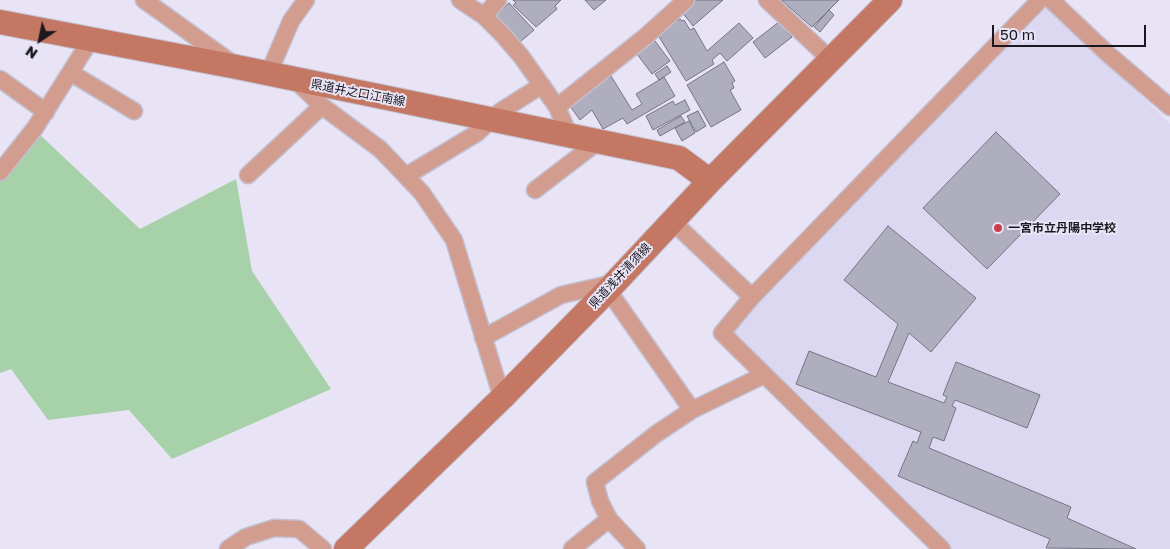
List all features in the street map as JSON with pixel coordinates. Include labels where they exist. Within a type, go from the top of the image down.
[{"type":"main road","name":"県道浅井清須線","points":[[346,549],[502,398],[611,287],[710,181],[890,0]]},
{"type":"main road","name":"県道井之口江南線","points":[[0,22],[90,41],[237,67],[268,75],[679,158],[710,181]]},
{"type":"street","points":[[144,0],[176,20],[237,67]]},
{"type":"street","points":[[268,75],[290,21],[306,0]]},
{"type":"street","points":[[460,0],[484,16],[520,56],[557,107],[569,135]]},
{"type":"street","points":[[484,16],[498,0]]},
{"type":"street","points":[[557,107],[645,37],[686,0]]},
{"type":"street","points":[[767,0],[831,60]]},
{"type":"street","points":[[942,549],[722,333],[752,297],[1040,0]]},
{"type":"street","points":[[1051,0],[1108,54],[1170,107]]},
{"type":"street","points":[[0,172],[46,112],[90,41]]},
{"type":"street","points":[[71,73],[134,112]]},
{"type":"street","points":[[0,79],[46,112]]},
{"type":"street","points":[[295,80],[322,106],[380,149],[422,193],[454,240],[502,398]]},
{"type":"street","points":[[406,176],[477,133],[501,111],[542,85]]},
{"type":"street","points":[[248,175],[322,106]]},
{"type":"street","points":[[535,190],[599,141]]},
{"type":"street","points":[[672,221],[752,297]]},
{"type":"street","points":[[483,338],[561,295],[611,287],[692,410]]},
{"type":"street","points":[[637,549],[609,519],[600,500],[596,482],[656,434],[692,410],[764,375]]},
{"type":"street","points":[[572,549],[609,519]]},
{"type":"street","points":[[228,549],[246,537],[274,528],[299,529],[324,549]]},
{"type":"shaded area","name":"一宮市立丹陽中学校","points":[[1032,0],[1045,0],[1170,124],[1170,549],[949,549],[732,332]]},
{"type":"green space","points":[[38,133],[140,229],[236,179],[252,271],[331,389],[172,459],[129,410],[48,420],[11,369],[0,373],[0,166]]},
{"type":"building","points":[[513,0],[561,0],[555,6],[557,9],[536,27],[513,5],[516,3]]},
{"type":"building","points":[[585,0],[606,0],[594,10]]},
{"type":"building","points":[[696,0],[723,0],[693,26],[682,12]]},
{"type":"building","points":[[781,0],[839,0],[812,27]]},
{"type":"building","points":[[509,3],[534,30],[520,42],[495,15]]},
{"type":"building","points":[[829,10],[834,15],[820,32],[814,27]]},
{"type":"building","points":[[680,19],[684,20],[690,30],[694,28],[707,51],[739,23],[753,38],[727,61],[720,53],[712,60],[714,64],[686,81],[658,35],[665,31],[663,28]]},
{"type":"building","points":[[779,22],[792,37],[765,58],[753,42]]},
{"type":"building","points":[[652,37],[670,61],[652,74],[634,50]]},
{"type":"building","points":[[724,62],[735,81],[732,83],[734,88],[730,90],[741,110],[711,127],[687,85]]},
{"type":"building","points":[[667,66],[671,72],[659,80],[655,74]]},
{"type":"building","points":[[611,76],[632,110],[642,104],[636,94],[664,77],[675,96],[627,124],[623,118],[603,129],[592,110],[580,120],[570,106]]},
{"type":"building","points":[[685,100],[690,110],[653,130],[646,116],[673,101],[675,105]]},
{"type":"building","points":[[698,111],[706,126],[696,132],[687,116]]},
{"type":"building","points":[[681,116],[685,122],[660,136],[657,130]]},
{"type":"building","points":[[689,121],[695,133],[682,141],[675,128]]},
{"type":"building","points":[[996,132],[1060,194],[987,269],[923,208]]},
{"type":"building","points":[[888,226],[976,298],[931,352],[909,333],[888,382],[944,403],[947,397],[943,395],[956,362],[1040,395],[1027,428],[955,400],[952,406],[956,408],[944,441],[933,437],[929,448],[1071,507],[1067,518],[1136,549],[1046,548],[1050,539],[898,476],[913,441],[917,443],[921,432],[796,384],[809,351],[876,377],[898,324],[844,280]]},
{"type":"place","name":"一宮市立丹陽中学校","points":[[998,228]]}]
